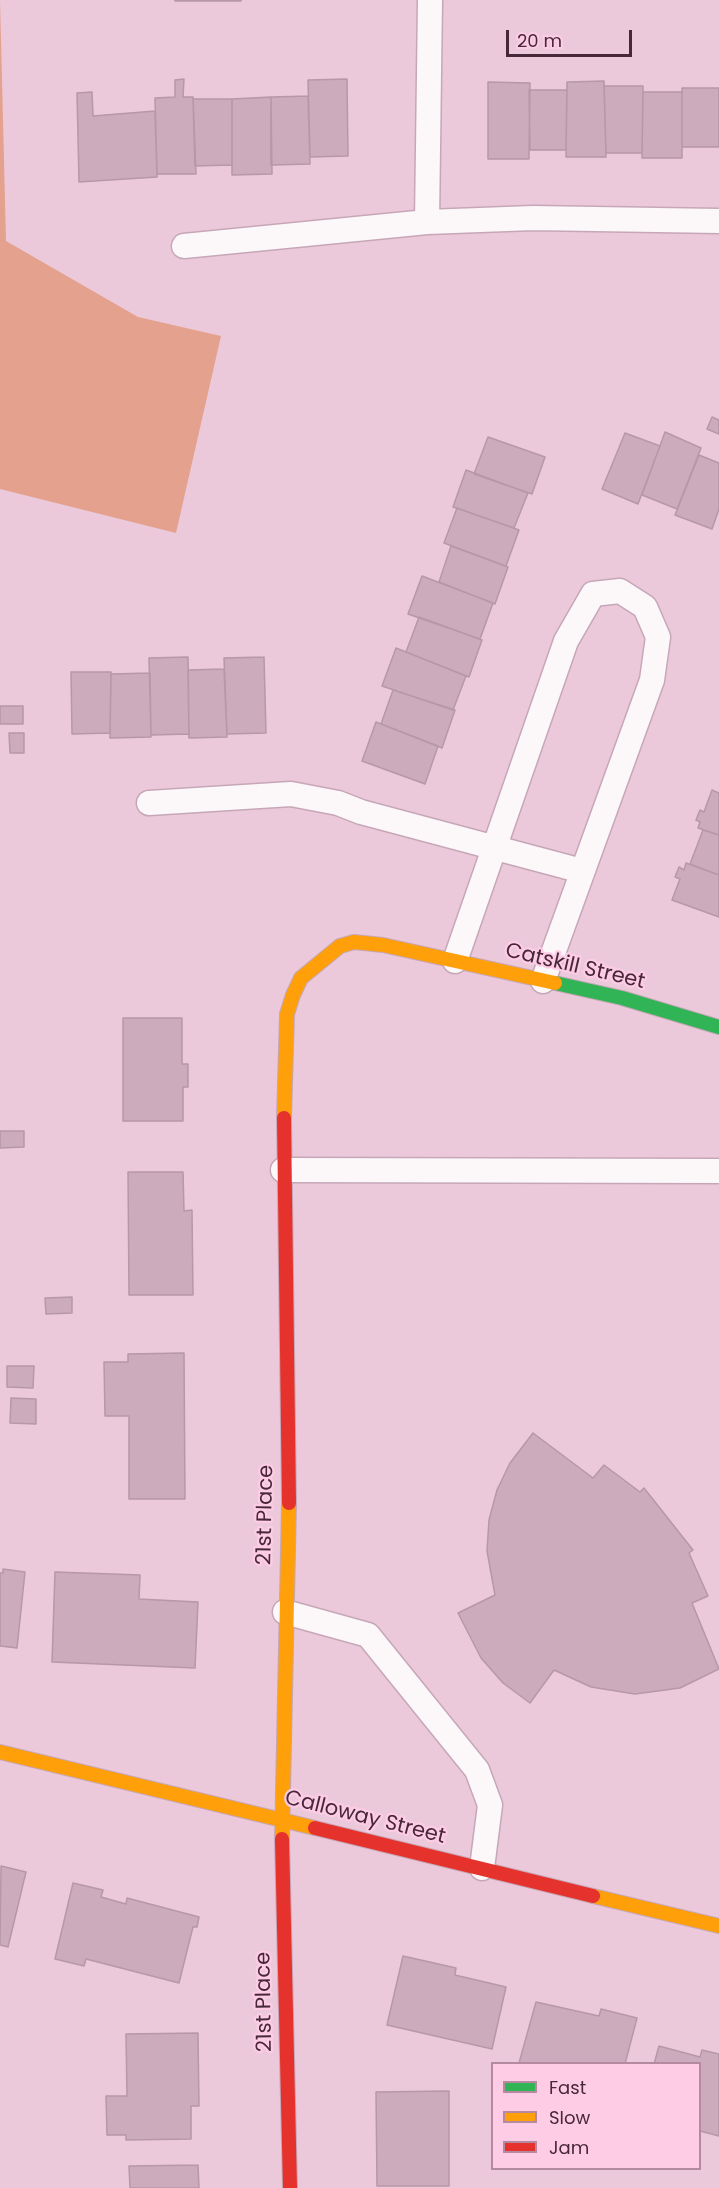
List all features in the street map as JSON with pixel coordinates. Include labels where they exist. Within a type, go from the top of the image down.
[{"type":"street","name":"21st Place","points":[[290,2188],[282,1819],[289,1486],[283,1170],[287,1014],[301,978],[340,946],[354,942],[420,953]]},
{"type":"street","name":"Catskill Street","points":[[420,953],[622,998],[719,1027]]},
{"type":"street","name":"Calloway Street","points":[[0,1752],[719,1926]]},
{"type":"lane","points":[[426,222],[430,0]]},
{"type":"lane","points":[[184,246],[426,222],[533,218],[719,221]]},
{"type":"lane","points":[[455,962],[571,631],[593,594],[620,591],[645,607],[658,637],[652,680],[543,981]]},
{"type":"lane","points":[[149,803],[291,794],[338,803],[361,812],[582,871]]},
{"type":"lane","points":[[283,1170],[719,1171]]},
{"type":"lane","points":[[285,1612],[368,1635],[477,1770],[490,1806],[482,1868]]},
{"type":"shaded area","points":[[0,0],[6,241],[138,317],[221,336],[176,533],[0,489]]},
{"type":"building","points":[[241,0],[241,1],[175,1]]},
{"type":"building","points":[[184,79],[183,97],[193,97],[196,174],[157,174],[155,98],[175,97],[175,80]]},
{"type":"building","points":[[347,79],[348,156],[310,157],[308,80]]},
{"type":"building","points":[[604,81],[606,157],[566,157],[567,82]]},
{"type":"building","points":[[488,82],[530,83],[529,159],[488,159]]},
{"type":"building","points":[[604,86],[643,86],[642,153],[606,153]]},
{"type":"building","points":[[682,88],[719,88],[719,147],[682,147]]},
{"type":"building","points":[[529,90],[567,90],[566,150],[530,150]]},
{"type":"building","points":[[92,92],[93,116],[155,111],[157,177],[79,182],[77,93]]},
{"type":"building","points":[[643,92],[682,92],[682,158],[642,158]]},
{"type":"building","points":[[308,96],[310,164],[271,165],[271,97]]},
{"type":"building","points":[[271,97],[272,174],[232,175],[232,99]]},
{"type":"building","points":[[193,99],[232,99],[232,165],[195,166]]},
{"type":"building","points":[[712,417],[719,420],[719,434],[707,429]]},
{"type":"building","points":[[665,432],[701,448],[677,509],[642,495]]},
{"type":"building","points":[[625,433],[660,446],[638,504],[602,489]]},
{"type":"building","points":[[488,437],[545,457],[532,494],[474,474]]},
{"type":"building","points":[[699,455],[719,463],[719,509],[712,529],[675,515]]},
{"type":"building","points":[[466,470],[528,493],[514,528],[453,507]]},
{"type":"building","points":[[457,508],[519,530],[506,566],[444,543]]},
{"type":"building","points":[[451,546],[508,567],[495,604],[439,582]]},
{"type":"building","points":[[422,576],[493,603],[480,639],[408,614]]},
{"type":"building","points":[[419,617],[482,640],[469,677],[406,652]]},
{"type":"building","points":[[396,648],[466,676],[453,710],[382,686]]},
{"type":"building","points":[[188,657],[189,734],[151,735],[149,658]]},
{"type":"building","points":[[264,657],[266,733],[227,734],[224,658]]},
{"type":"building","points":[[224,669],[227,737],[189,738],[188,670]]},
{"type":"building","points":[[71,672],[111,672],[110,733],[72,734]]},
{"type":"building","points":[[150,673],[151,737],[110,738],[111,674]]},
{"type":"building","points":[[393,690],[455,710],[442,748],[381,724]]},
{"type":"building","points":[[0,706],[23,706],[23,724],[0,724]]},
{"type":"building","points":[[376,722],[438,746],[425,784],[362,761]]},
{"type":"building","points":[[9,733],[24,733],[24,753],[10,753]]},
{"type":"building","points":[[712,790],[719,793],[719,835],[698,828],[700,822],[696,820],[700,810],[704,812]]},
{"type":"building","points":[[703,830],[719,835],[719,875],[690,864]]},
{"type":"building","points":[[686,863],[719,875],[719,917],[672,900],[680,879],[675,877],[679,867],[684,870]]},
{"type":"building","points":[[123,1018],[182,1018],[182,1064],[188,1064],[188,1087],[183,1087],[183,1121],[123,1121]]},
{"type":"building","points":[[0,1131],[24,1131],[24,1147],[0,1148]]},
{"type":"building","points":[[128,1172],[183,1172],[184,1211],[192,1210],[193,1295],[129,1295]]},
{"type":"building","points":[[72,1297],[72,1313],[46,1314],[45,1298]]},
{"type":"building","points":[[184,1353],[185,1499],[129,1499],[129,1416],[105,1416],[104,1362],[128,1362],[128,1354]]},
{"type":"building","points":[[7,1366],[34,1366],[33,1388],[7,1387]]},
{"type":"building","points":[[11,1398],[36,1399],[36,1424],[10,1423]]},
{"type":"building","points":[[533,1433],[593,1478],[604,1465],[640,1492],[644,1488],[693,1550],[689,1553],[708,1596],[692,1603],[719,1669],[680,1688],[635,1694],[591,1687],[554,1670],[530,1703],[503,1683],[481,1658],[458,1613],[495,1595],[487,1551],[489,1520],[497,1490],[510,1463]]},
{"type":"building","points":[[3,1569],[25,1572],[17,1648],[0,1646],[0,1573],[3,1573]]},
{"type":"building","points":[[55,1572],[140,1575],[139,1599],[198,1602],[195,1668],[52,1662]]},
{"type":"building","points":[[1,1866],[26,1872],[8,1947],[0,1945]]},
{"type":"building","points":[[73,1883],[103,1890],[101,1897],[126,1904],[127,1898],[199,1917],[197,1927],[193,1927],[179,1983],[86,1959],[84,1966],[55,1959]]},
{"type":"building","points":[[403,1956],[456,1968],[455,1975],[506,1987],[492,2049],[387,2025]]},
{"type":"building","points":[[536,2002],[599,2016],[601,2009],[637,2018],[626,2062],[519,2062]]},
{"type":"building","points":[[198,2033],[199,2106],[191,2106],[191,2139],[126,2140],[126,2135],[107,2135],[106,2096],[127,2096],[126,2034]]},
{"type":"building","points":[[659,2046],[700,2057],[702,2050],[719,2054],[719,2136],[701,2131],[701,2062],[655,2062]]},
{"type":"building","points":[[449,2091],[449,2186],[377,2186],[376,2092]]},
{"type":"building","points":[[198,2165],[199,2188],[130,2188],[129,2166]]},
{"type":"traffic: fast","points":[[555,983],[622,998],[719,1027]]},
{"type":"traffic: slow","points":[[284,1118],[287,1014],[293,995],[301,978],[340,946],[354,942],[383,945],[555,983]]},
{"type":"traffic: slow","points":[[282,1839],[289,1503]]},
{"type":"traffic: slow","points":[[0,1752],[315,1828]]},
{"type":"traffic: slow","points":[[593,1896],[719,1926]]},
{"type":"traffic: jam","points":[[284,1118],[289,1503]]},
{"type":"traffic: jam","points":[[315,1828],[593,1896]]},
{"type":"traffic: jam","points":[[282,1839],[290,2188]]}]
